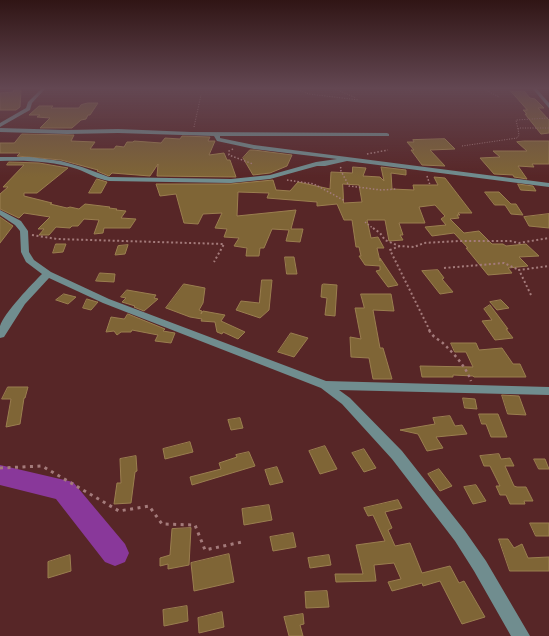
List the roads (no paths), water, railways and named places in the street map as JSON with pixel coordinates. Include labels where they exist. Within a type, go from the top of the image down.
[{"type":"street","points":[[0,125],[13,118]]},
{"type":"street","points":[[0,130],[387,136]]},
{"type":"street","points":[[217,134],[217,138],[219,140],[244,146],[549,186]]},
{"type":"street","points":[[0,159],[30,160],[81,168],[97,177],[108,179],[231,181],[270,177],[316,164],[346,160]]},
{"type":"street","points":[[0,212],[18,223],[25,233],[25,252],[30,262],[48,274],[106,301],[325,385],[346,401],[397,456],[460,536],[480,566],[521,636]]},
{"type":"street","points":[[0,335],[22,302],[37,284],[48,274]]},
{"type":"street","points":[[325,385],[549,391]]},
{"type":"waterway","points":[[0,475],[64,490],[115,553]]}]
